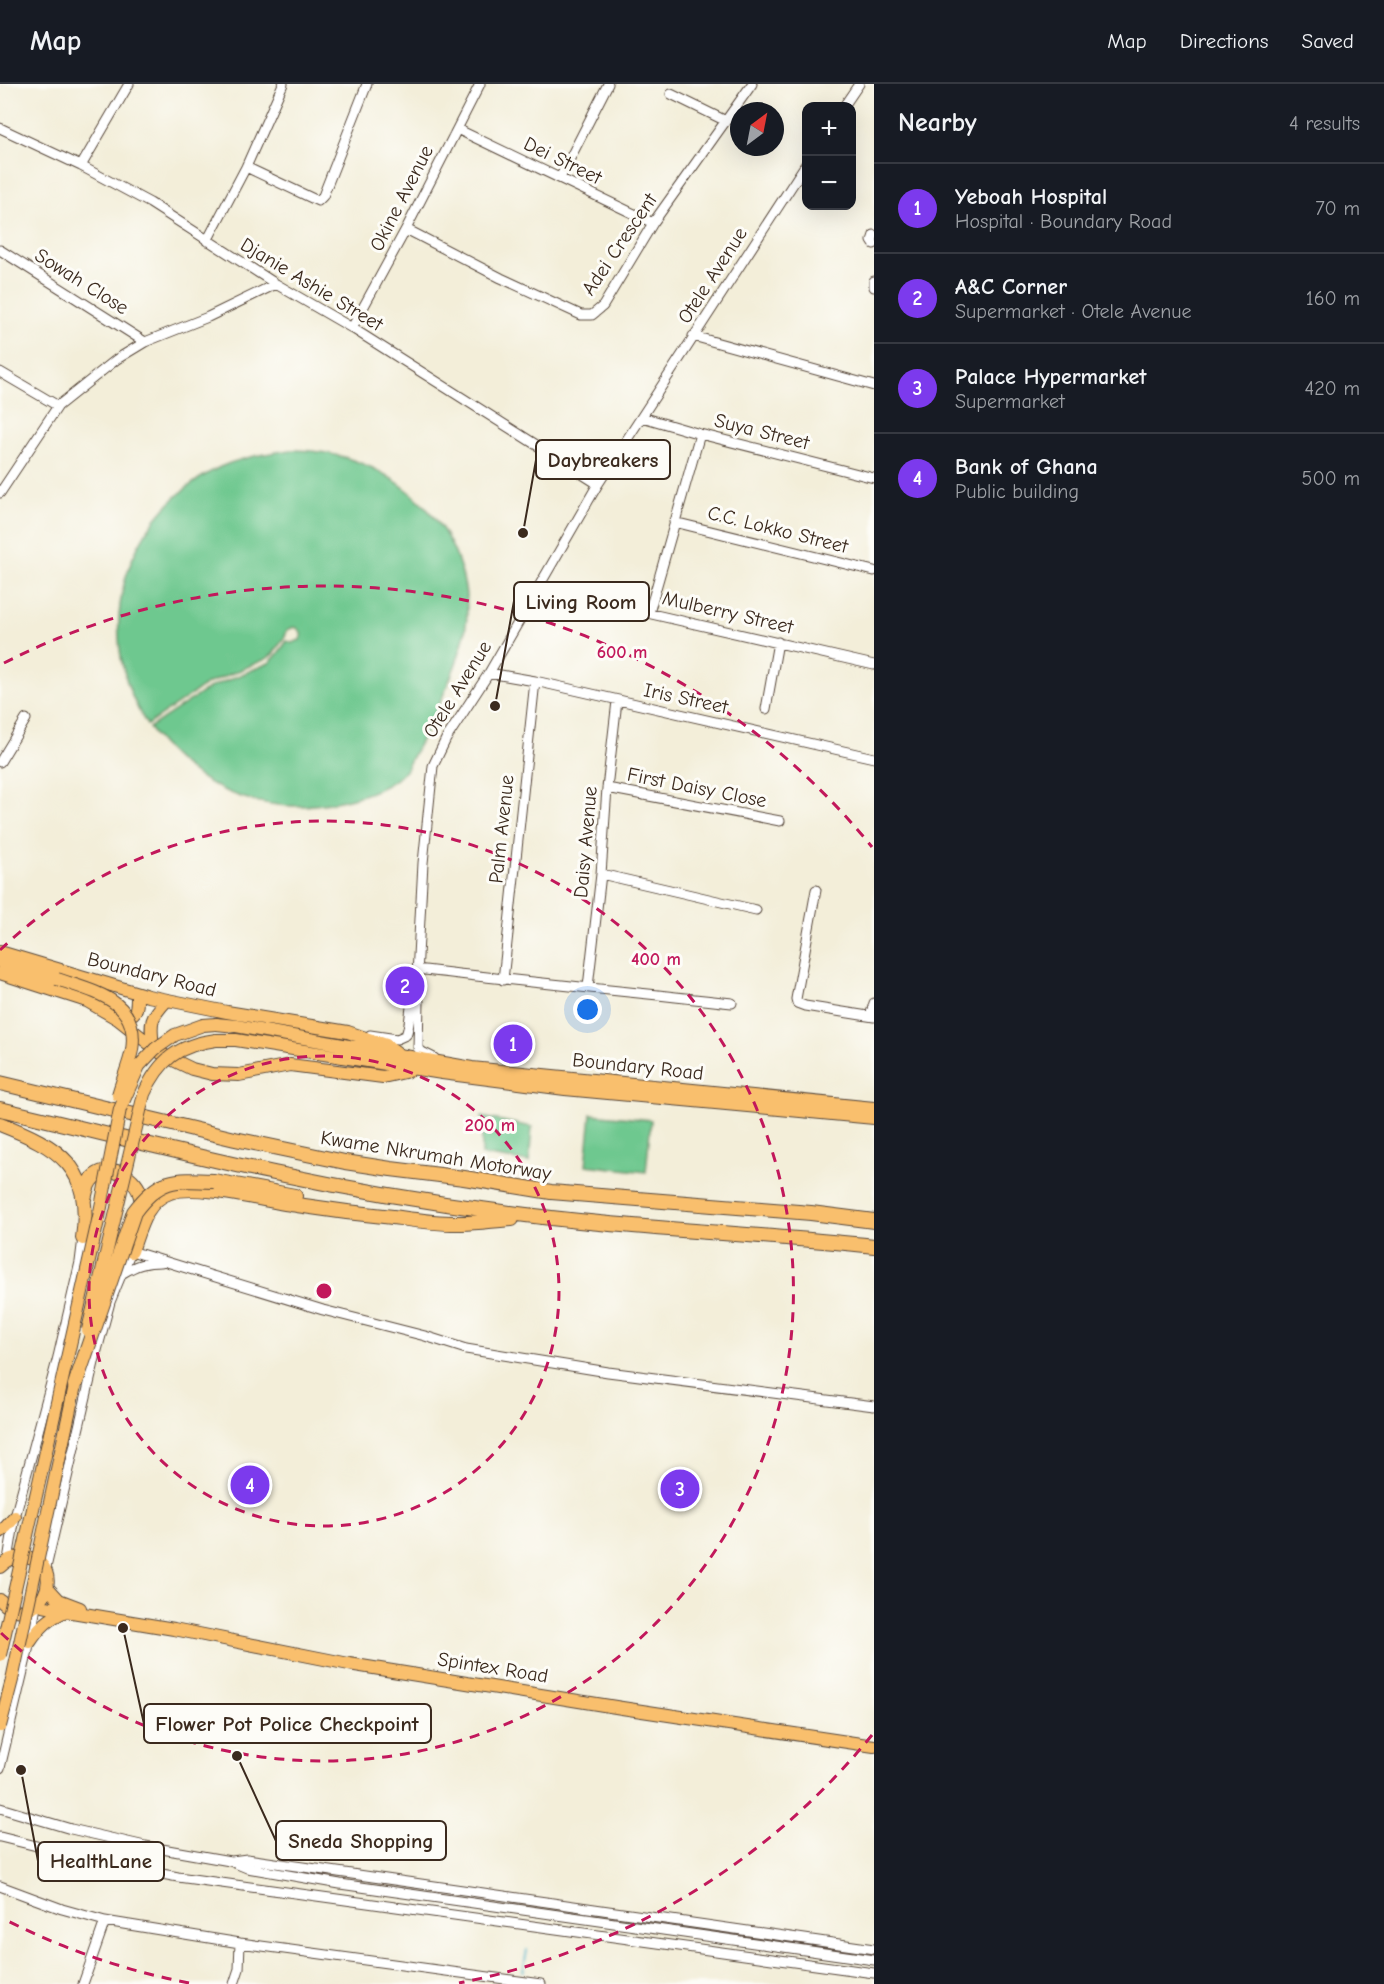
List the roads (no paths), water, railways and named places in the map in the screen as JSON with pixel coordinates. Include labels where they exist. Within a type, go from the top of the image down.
[{"type":"highway","name":"Kwame Nkrumah Motorway","points":[[0,1083],[295,1152],[391,1169],[550,1192],[789,1211],[874,1221]]},
{"type":"highway","points":[[0,1109],[275,1173],[391,1195],[538,1216],[661,1229],[874,1246]]},
{"type":"highway","points":[[0,1124],[56,1150],[71,1169],[81,1186],[84,1199],[86,1221],[83,1238]]},
{"type":"highway","points":[[84,1199],[94,1176],[110,1172],[130,1177],[136,1184],[141,1198],[138,1231]]},
{"type":"highway","points":[[75,1384],[134,1212],[147,1194],[163,1184],[184,1180],[214,1181],[290,1195],[375,1215]]},
{"type":"highway","points":[[131,1251],[149,1208],[158,1198],[170,1192],[186,1189],[214,1191],[375,1215],[462,1223],[538,1216]]},
{"type":"main road","name":"Boundary Road","points":[[0,952],[167,1000],[348,1032],[386,1045],[400,1055]]},
{"type":"main road","points":[[0,962],[57,979],[112,1001],[122,1009],[132,1023],[134,1035],[132,1053],[116,1100],[120,1109],[98,1223],[0,1655]]},
{"type":"main road","name":"Boundary Road","points":[[0,973],[87,1001],[118,1019],[165,1056],[192,1069],[212,1074],[239,1075],[290,1065],[383,1077],[416,1069]]},
{"type":"main road","points":[[118,1019],[131,1017],[134,1014],[137,1008],[137,993]]},
{"type":"main road","points":[[153,1046],[150,1026],[158,1009],[167,1000]]},
{"type":"main road","name":"Boundary Road","points":[[120,1109],[139,1066],[155,1048],[175,1035],[202,1024],[236,1026],[445,1064],[516,1073],[874,1108]]},
{"type":"main road","name":"Boundary Road","points":[[0,1726],[12,1680],[75,1384],[144,1094],[153,1074],[167,1059],[198,1042],[236,1040],[416,1069],[565,1089],[874,1118]]},
{"type":"main road","points":[[0,1532],[15,1517]]},
{"type":"main road","points":[[3,1561],[29,1558],[36,1561],[45,1572],[48,1588],[37,1605]]},
{"type":"main road","name":"Spintex Road","points":[[48,1588],[59,1599],[106,1618]]},
{"type":"main road","name":"Spintex Road","points":[[0,1600],[16,1610],[30,1609],[37,1605],[174,1629],[349,1664],[874,1746]]},
{"type":"main road","points":[[30,1642],[40,1628],[55,1616],[66,1611]]},
{"type":"street","points":[[81,166],[129,84]]},
{"type":"street","points":[[207,241],[246,167],[283,84]]},
{"type":"street","points":[[246,167],[318,201],[323,196],[367,84]]},
{"type":"street","name":"Okine Avenue","points":[[352,328],[406,229],[480,84]]},
{"type":"street","points":[[560,177],[608,84]]},
{"type":"street","name":"Adei Crescent","points":[[406,229],[531,292],[581,315],[592,315],[603,306],[653,223],[752,84]]},
{"type":"street","points":[[847,102],[859,84]]},
{"type":"street","points":[[671,94],[726,121]]},
{"type":"street","name":"Djanie Ashie Street","points":[[0,128],[81,166],[150,203],[207,241],[352,328],[598,484]]},
{"type":"street","name":"Dei Street","points":[[457,129],[653,223]]},
{"type":"street","name":"Otele Avenue","points":[[445,1064],[418,1048],[417,969],[431,771],[446,739],[489,673],[598,484],[802,172]]},
{"type":"street","points":[[874,235],[872,241],[874,244]]},
{"type":"street","name":"Sowah Close","points":[[0,250],[145,342]]},
{"type":"street","points":[[874,281],[874,288]]},
{"type":"street","points":[[0,493],[58,406],[117,359],[145,342],[276,284]]},
{"type":"street","points":[[693,336],[874,386]]},
{"type":"street","points":[[0,372],[58,406]]},
{"type":"street","name":"Suya Street","points":[[642,417],[874,478]]},
{"type":"street","points":[[649,613],[700,434]]},
{"type":"street","name":"C.C. Lokko Street","points":[[674,522],[874,571]]},
{"type":"street","name":"Mulberry Street","points":[[538,588],[874,665]]},
{"type":"street","points":[[766,709],[778,642]]},
{"type":"street","name":"Iris Street","points":[[489,673],[535,681],[874,758]]},
{"type":"street","name":"Palm Avenue","points":[[503,980],[535,681]]},
{"type":"street","name":"Daisy Avenue","points":[[588,987],[617,701]]},
{"type":"street","points":[[0,762],[26,719]]},
{"type":"street","name":"First Daisy Close","points":[[608,788],[780,821]]},
{"type":"street","points":[[601,874],[756,910]]},
{"type":"street","points":[[816,890],[797,1003],[872,1016],[874,1003]]},
{"type":"street","points":[[417,969],[732,1003]]},
{"type":"street","name":"Otele Avenue","points":[[348,1032],[401,1038],[406,1035],[410,1025],[411,1000],[416,993]]},
{"type":"street","points":[[3,1561],[58,1357],[80,1262],[83,1238]]},
{"type":"street","points":[[45,1572],[96,1354],[110,1302],[131,1251],[170,1261],[323,1310],[466,1349],[608,1372],[874,1406]]},
{"type":"street","points":[[123,1273],[147,1262],[170,1261]]},
{"type":"street","points":[[0,1768],[37,1605]]},
{"type":"street","points":[[0,1808],[36,1820],[145,1846],[230,1861],[248,1868],[340,1884],[874,1958],[872,1973],[867,1984]]},
{"type":"street","points":[[0,1837],[114,1865],[178,1877],[872,1973]]},
{"type":"street","points":[[230,1861],[247,1859],[874,1949]]},
{"type":"street","points":[[0,1886],[62,1909],[105,1921],[477,1980],[541,1984]]},
{"type":"street","points":[[83,1984],[105,1921]]},
{"type":"street","points":[[234,1984],[239,1969],[240,1943]]},
{"type":"waterway","points":[[523,1972],[527,1950]]},
{"type":"place","name":"Daybreakers","points":[[523,533]]},
{"type":"place","name":"Living Room","points":[[495,706]]},
{"type":"place","name":"A&C Corner","points":[[405,986]]},
{"type":"place","name":"Yeboah Hospital","points":[[513,1044]]},
{"type":"place","name":"Bank of Ghana","points":[[250,1485]]},
{"type":"place","name":"Palace Hypermarket","points":[[680,1489]]},
{"type":"place","name":"Flower Pot Police Checkpoint","points":[[123,1628]]},
{"type":"place","name":"Sneda Shopping","points":[[237,1756]]},
{"type":"place","name":"HealthLane","points":[[21,1770]]}]
